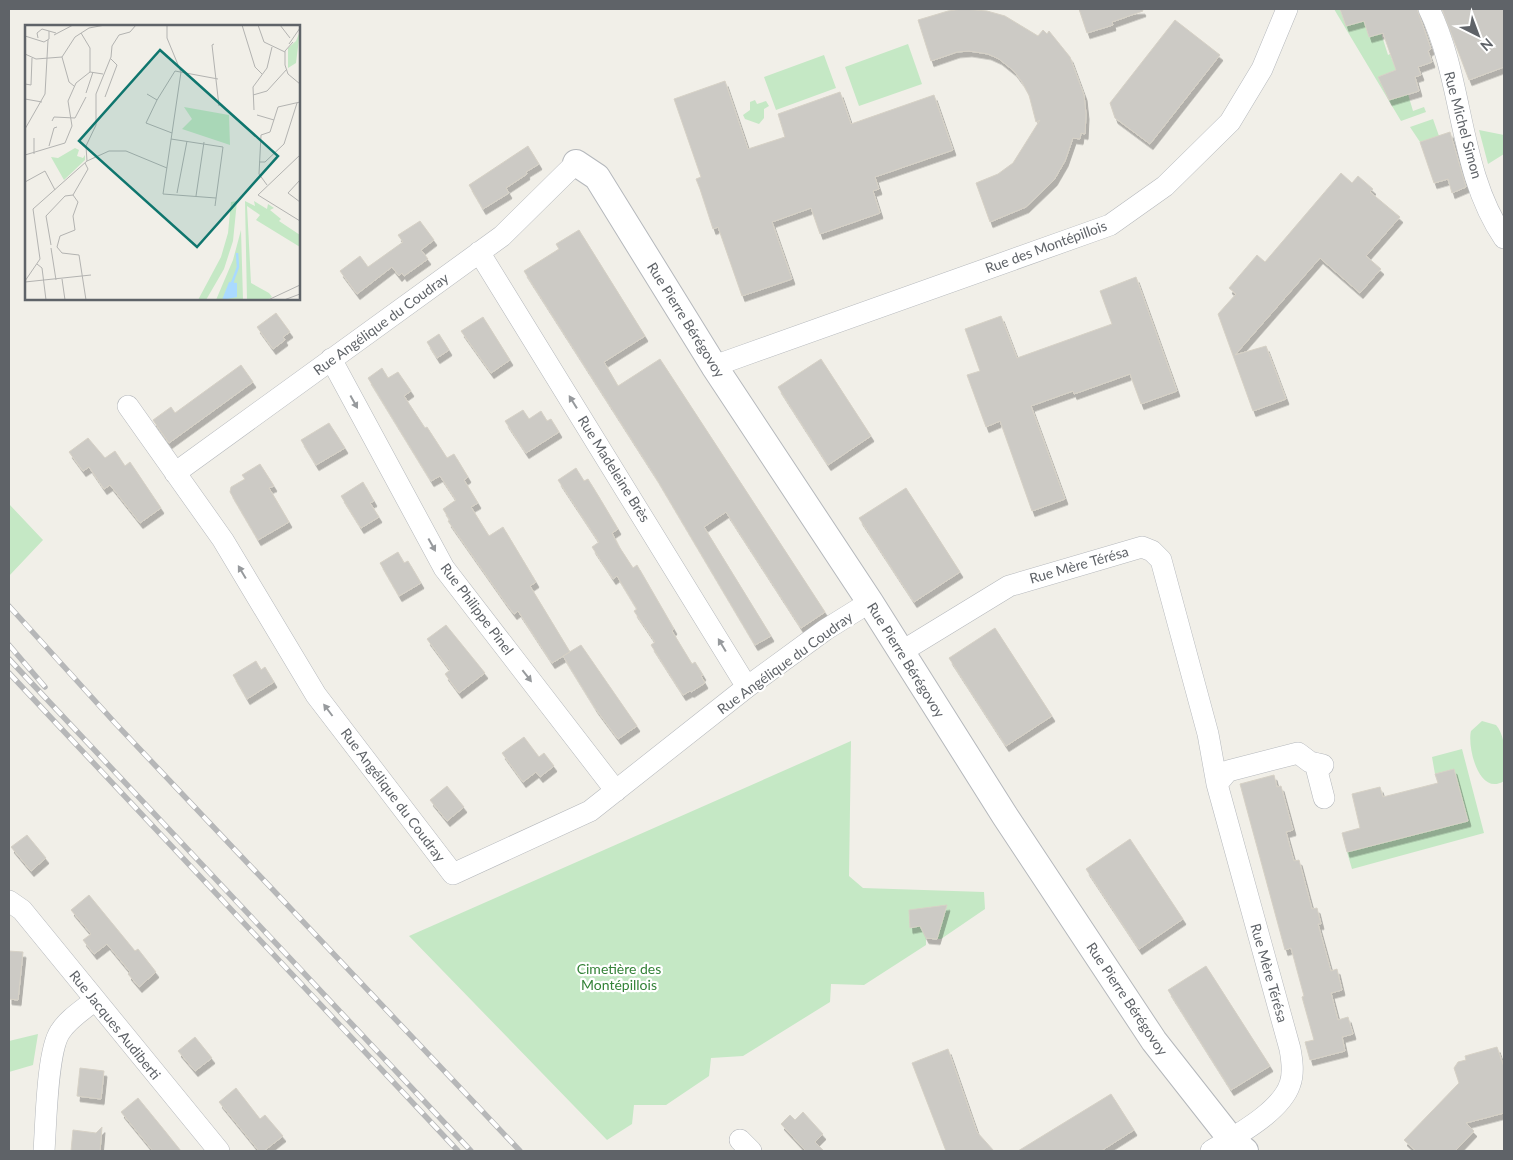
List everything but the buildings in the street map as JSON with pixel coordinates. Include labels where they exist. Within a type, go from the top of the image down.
[{"type":"street","name":"Rue des Montépillois","points":[[714,366],[1110,225],[1165,186],[1230,122],[1262,70],[1286,9]]},
{"type":"street","name":"Rue Michel Simon","points":[[1429,9],[1441,42],[1482,199],[1504,238]]},
{"type":"street","name":"Rue Pierre Bérégovoy","points":[[576,163],[597,177],[714,366],[870,602],[1005,816],[1154,1041],[1229,1147]]},
{"type":"street","name":"Rue Angélique du Coudray","points":[[175,472],[502,236],[576,163]]},
{"type":"street","name":"Rue Madeleine Brès","points":[[479,252],[747,687]]},
{"type":"street","name":"Rue Philippe Pinel","points":[[331,359],[444,568],[616,791]]},
{"type":"street","name":"Rue Angélique du Coudray","points":[[128,406],[223,540],[316,695],[453,874],[590,810],[747,687],[825,630],[870,602]]},
{"type":"street","name":"Rue Mère Térésa","points":[[901,652],[1009,586],[1142,547],[1152,551],[1161,560],[1208,734],[1216,784],[1290,1049],[1293,1067],[1290,1084],[1277,1103],[1229,1147]]},
{"type":"street","points":[[1216,784],[1228,772],[1298,753],[1310,762],[1319,764],[1324,798]]},
{"type":"street","name":"Rue Jacques Audiberti","points":[[9,900],[22,910],[219,1151]]},
{"type":"street","points":[[44,1151],[56,1040],[66,1024],[94,1000]]},
{"type":"green space","points":[[1334,9],[1340,9],[1346,26],[1364,21],[1369,37],[1381,33],[1388,55],[1390,54],[1396,70],[1378,77],[1389,100],[1408,94],[1413,111],[1424,107],[1426,112],[1401,121]]},
{"type":"green space","points":[[908,44],[922,84],[859,106],[845,67]]},
{"type":"green space","points":[[824,55],[836,88],[776,110],[764,77]]},
{"type":"green space","points":[[755,100],[757,104],[766,101],[769,106],[764,109],[764,118],[759,124],[745,119],[743,115],[750,110],[750,102]]},
{"type":"green space","points":[[1433,119],[1439,136],[1420,142],[1410,127]]},
{"type":"green space","points":[[1479,130],[1504,135],[1504,154],[1488,164]]},
{"type":"green space","points":[[9,504],[43,540],[9,576]]},
{"type":"green space","points":[[1482,721],[1496,725],[1504,744],[1504,781],[1495,784],[1488,782],[1482,776],[1473,758],[1470,738],[1471,731]]},
{"type":"green space","name":"Cimetière des Montépillois","points":[[851,741],[849,876],[863,888],[984,892],[985,909],[941,939],[926,938],[926,945],[864,985],[831,984],[830,1002],[743,1056],[711,1058],[709,1076],[666,1105],[634,1105],[632,1124],[607,1140],[409,936]]},
{"type":"green space","points":[[1462,749],[1484,833],[1352,869],[1347,852],[1467,821],[1454,770],[1435,774],[1432,757]]},
{"type":"green space","points":[[38,1034],[33,1065],[9,1072],[9,1041]]},
{"type":"railway","points":[[9,606],[116,724],[520,1151]]},
{"type":"railway","points":[[9,645],[45,687]]},
{"type":"railway","points":[[9,659],[471,1151]]},
{"type":"railway","points":[[9,673],[458,1151]]}]
